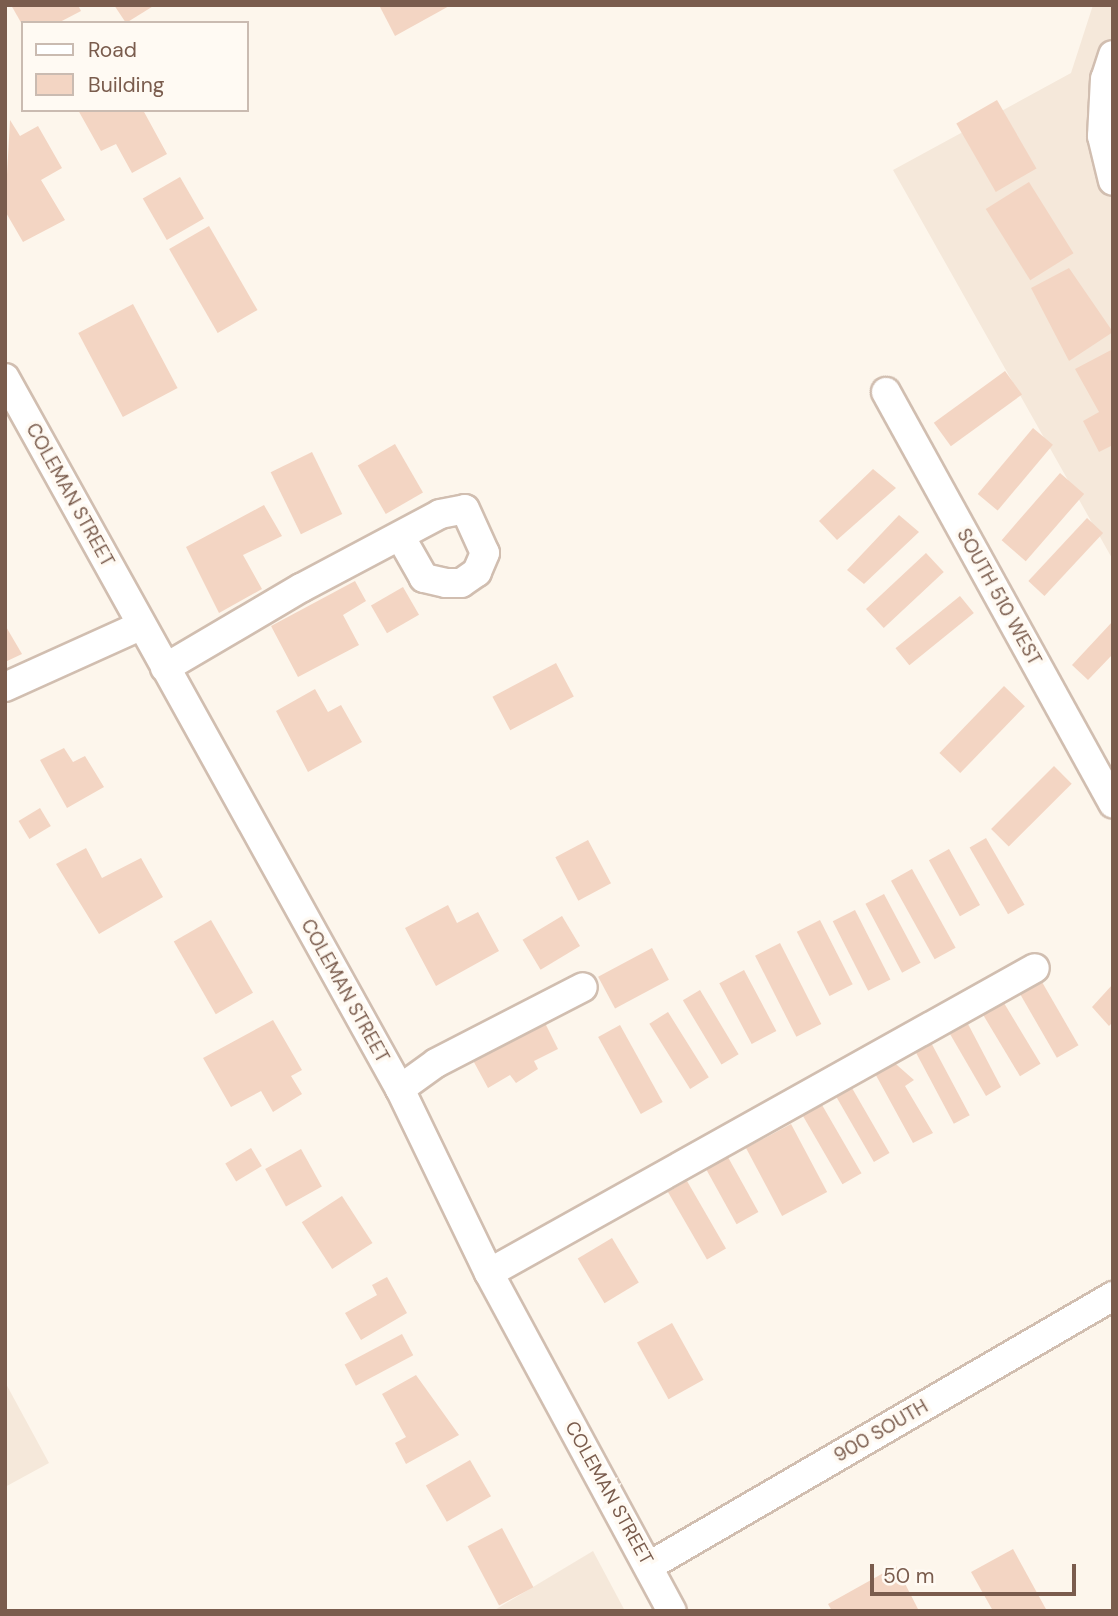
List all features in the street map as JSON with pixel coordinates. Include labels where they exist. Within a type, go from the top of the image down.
[{"type":"street","points":[[1109,67],[1102,136],[1113,181]]},
{"type":"street","name":"COLEMAN STREET","points":[[5,378],[400,1089],[489,1273],[672,1611]]},
{"type":"street","name":"SOUTH 510 WEST","points":[[886,392],[1113,803]]},
{"type":"street","points":[[165,668],[400,536]]},
{"type":"street","points":[[5,687],[142,625]]},
{"type":"street","points":[[489,1273],[1035,968]]},
{"type":"street","points":[[400,1089],[583,987]]},
{"type":"street","name":"900 SOUTH","points":[[649,1566],[1113,1296]]},
{"type":"shaded area","points":[[1093,5],[1113,5],[1113,560],[893,170],[1071,73]]},
{"type":"shaded area","points":[[5,1382],[49,1463],[5,1487]]},
{"type":"shaded area","points":[[593,1551],[625,1611],[493,1611]]},
{"type":"building","points":[[11,5],[78,5],[81,11],[62,21],[21,22]]},
{"type":"building","points":[[114,5],[155,5],[129,21],[125,21]]},
{"type":"building","points":[[379,5],[451,5],[395,36]]},
{"type":"building","points":[[997,100],[1036,168],[996,192],[956,124]]},
{"type":"building","points":[[79,112],[144,112],[167,154],[132,173],[116,144],[101,151]]},
{"type":"building","points":[[10,120],[20,136],[38,126],[62,168],[41,180],[65,220],[23,242],[5,211]]},
{"type":"building","points":[[180,177],[204,219],[167,240],[143,198]]},
{"type":"building","points":[[1029,182],[1074,253],[1030,280],[986,209]]},
{"type":"building","points":[[209,226],[258,310],[218,333],[169,249]]},
{"type":"building","points":[[1069,268],[1113,332],[1069,361],[1031,288]]},
{"type":"building","points":[[133,304],[178,388],[123,417],[78,333]]},
{"type":"building","points":[[1113,349],[1113,445],[1099,452],[1083,421],[1099,412],[1075,369]]},
{"type":"building","points":[[1005,371],[1022,394],[951,446],[934,423]]},
{"type":"building","points":[[1033,428],[1053,445],[998,511],[978,494]]},
{"type":"building","points":[[395,444],[423,492],[386,514],[358,466]]},
{"type":"building","points":[[312,452],[342,514],[301,534],[271,472]]},
{"type":"building","points":[[873,469],[896,488],[837,540],[819,521]]},
{"type":"building","points":[[1060,473],[1084,494],[1026,561],[1002,540]]},
{"type":"building","points":[[264,505],[282,536],[243,555],[262,589],[219,613],[186,547]]},
{"type":"building","points":[[899,515],[919,532],[864,584],[847,570]]},
{"type":"building","points":[[1087,518],[1103,533],[1044,596],[1028,581]]},
{"type":"building","points":[[926,553],[944,572],[884,628],[866,609]]},
{"type":"building","points":[[355,581],[366,601],[343,615],[359,645],[298,677],[271,626]]},
{"type":"building","points":[[403,587],[419,615],[387,633],[371,606]]},
{"type":"building","points":[[960,596],[974,613],[909,665],[895,648]]},
{"type":"building","points":[[1113,621],[1113,654],[1088,680],[1072,665]]},
{"type":"building","points":[[5,625],[22,654],[5,662]]},
{"type":"building","points":[[556,663],[574,697],[510,730],[492,697]]},
{"type":"building","points":[[1004,686],[1025,706],[960,773],[939,753]]},
{"type":"building","points":[[315,689],[328,712],[341,705],[362,742],[308,772],[276,711]]},
{"type":"building","points":[[64,748],[73,762],[85,756],[104,787],[67,808],[40,760]]},
{"type":"building","points":[[1054,766],[1072,784],[1009,847],[991,829]]},
{"type":"building","points":[[40,808],[51,826],[29,839],[19,821]]},
{"type":"building","points":[[986,838],[1024,905],[1008,914],[970,848]]},
{"type":"building","points":[[588,840],[611,883],[578,901],[555,857]]},
{"type":"building","points":[[86,848],[102,878],[141,858],[163,897],[99,934],[56,864]]},
{"type":"building","points":[[949,849],[980,905],[960,916],[929,860]]},
{"type":"building","points":[[912,869],[956,948],[935,959],[891,881]]},
{"type":"building","points":[[884,894],[921,963],[902,973],[865,904]]},
{"type":"building","points":[[448,905],[457,923],[478,912],[499,951],[436,986],[405,928]]},
{"type":"building","points":[[855,910],[890,979],[868,991],[833,921]]},
{"type":"building","points":[[562,916],[580,946],[541,970],[523,940]]},
{"type":"building","points":[[211,920],[253,993],[216,1014],[174,942]]},
{"type":"building","points":[[820,920],[853,984],[830,996],[797,932]]},
{"type":"building","points":[[780,943],[821,1024],[796,1037],[755,956]]},
{"type":"building","points":[[652,948],[669,980],[615,1008],[598,977]]},
{"type":"building","points":[[744,970],[776,1031],[752,1044],[719,983]]},
{"type":"building","points":[[1042,982],[1078,1045],[1057,1058],[1020,994]]},
{"type":"building","points":[[1113,984],[1113,1022],[1109,1026],[1092,1007]]},
{"type":"building","points":[[700,990],[739,1054],[721,1065],[683,1000]]},
{"type":"building","points":[[1004,1003],[1041,1064],[1020,1076],[983,1015]]},
{"type":"building","points":[[668,1012],[709,1077],[690,1089],[649,1024]]},
{"type":"building","points":[[541,1015],[558,1049],[534,1061],[538,1069],[516,1083],[510,1075],[488,1088],[469,1053]]},
{"type":"building","points":[[273,1020],[302,1070],[291,1076],[302,1094],[273,1112],[261,1091],[231,1107],[203,1058]]},
{"type":"building","points":[[968,1024],[1001,1087],[986,1096],[950,1034]]},
{"type":"building","points":[[620,1025],[663,1102],[641,1114],[598,1037]]},
{"type":"building","points":[[927,1035],[970,1115],[954,1124],[911,1043]]},
{"type":"building","points":[[889,1058],[914,1080],[905,1086],[933,1133],[913,1143],[872,1068]]},
{"type":"building","points":[[852,1088],[890,1153],[874,1162],[836,1097]]},
{"type":"building","points":[[818,1098],[862,1173],[842,1184],[799,1109]]},
{"type":"building","points":[[791,1124],[827,1192],[782,1216],[746,1148]]},
{"type":"building","points":[[251,1148],[262,1166],[236,1181],[225,1163]]},
{"type":"building","points":[[301,1149],[322,1187],[286,1206],[265,1169]]},
{"type":"building","points":[[724,1150],[758,1212],[737,1224],[702,1162]]},
{"type":"building","points":[[687,1181],[726,1249],[707,1260],[668,1192]]},
{"type":"building","points":[[342,1196],[372,1243],[332,1269],[302,1222]]},
{"type":"building","points":[[612,1238],[639,1283],[604,1303],[578,1259]]},
{"type":"building","points":[[387,1277],[407,1313],[361,1340],[345,1313],[377,1295],[372,1285]]},
{"type":"building","points":[[672,1323],[704,1380],[669,1399],[637,1342]]},
{"type":"building","points":[[402,1334],[413,1355],[356,1386],[345,1365]]},
{"type":"building","points":[[416,1375],[459,1435],[406,1464],[395,1443],[406,1437],[382,1394]]},
{"type":"building","points":[[470,1460],[491,1496],[447,1522],[426,1486]]},
{"type":"building","points":[[502,1528],[533,1587],[499,1605],[468,1546]]},
{"type":"building","points":[[1013,1549],[1047,1611],[993,1611],[971,1572]]},
{"type":"building","points":[[896,1566],[919,1611],[832,1611],[828,1604]]}]
